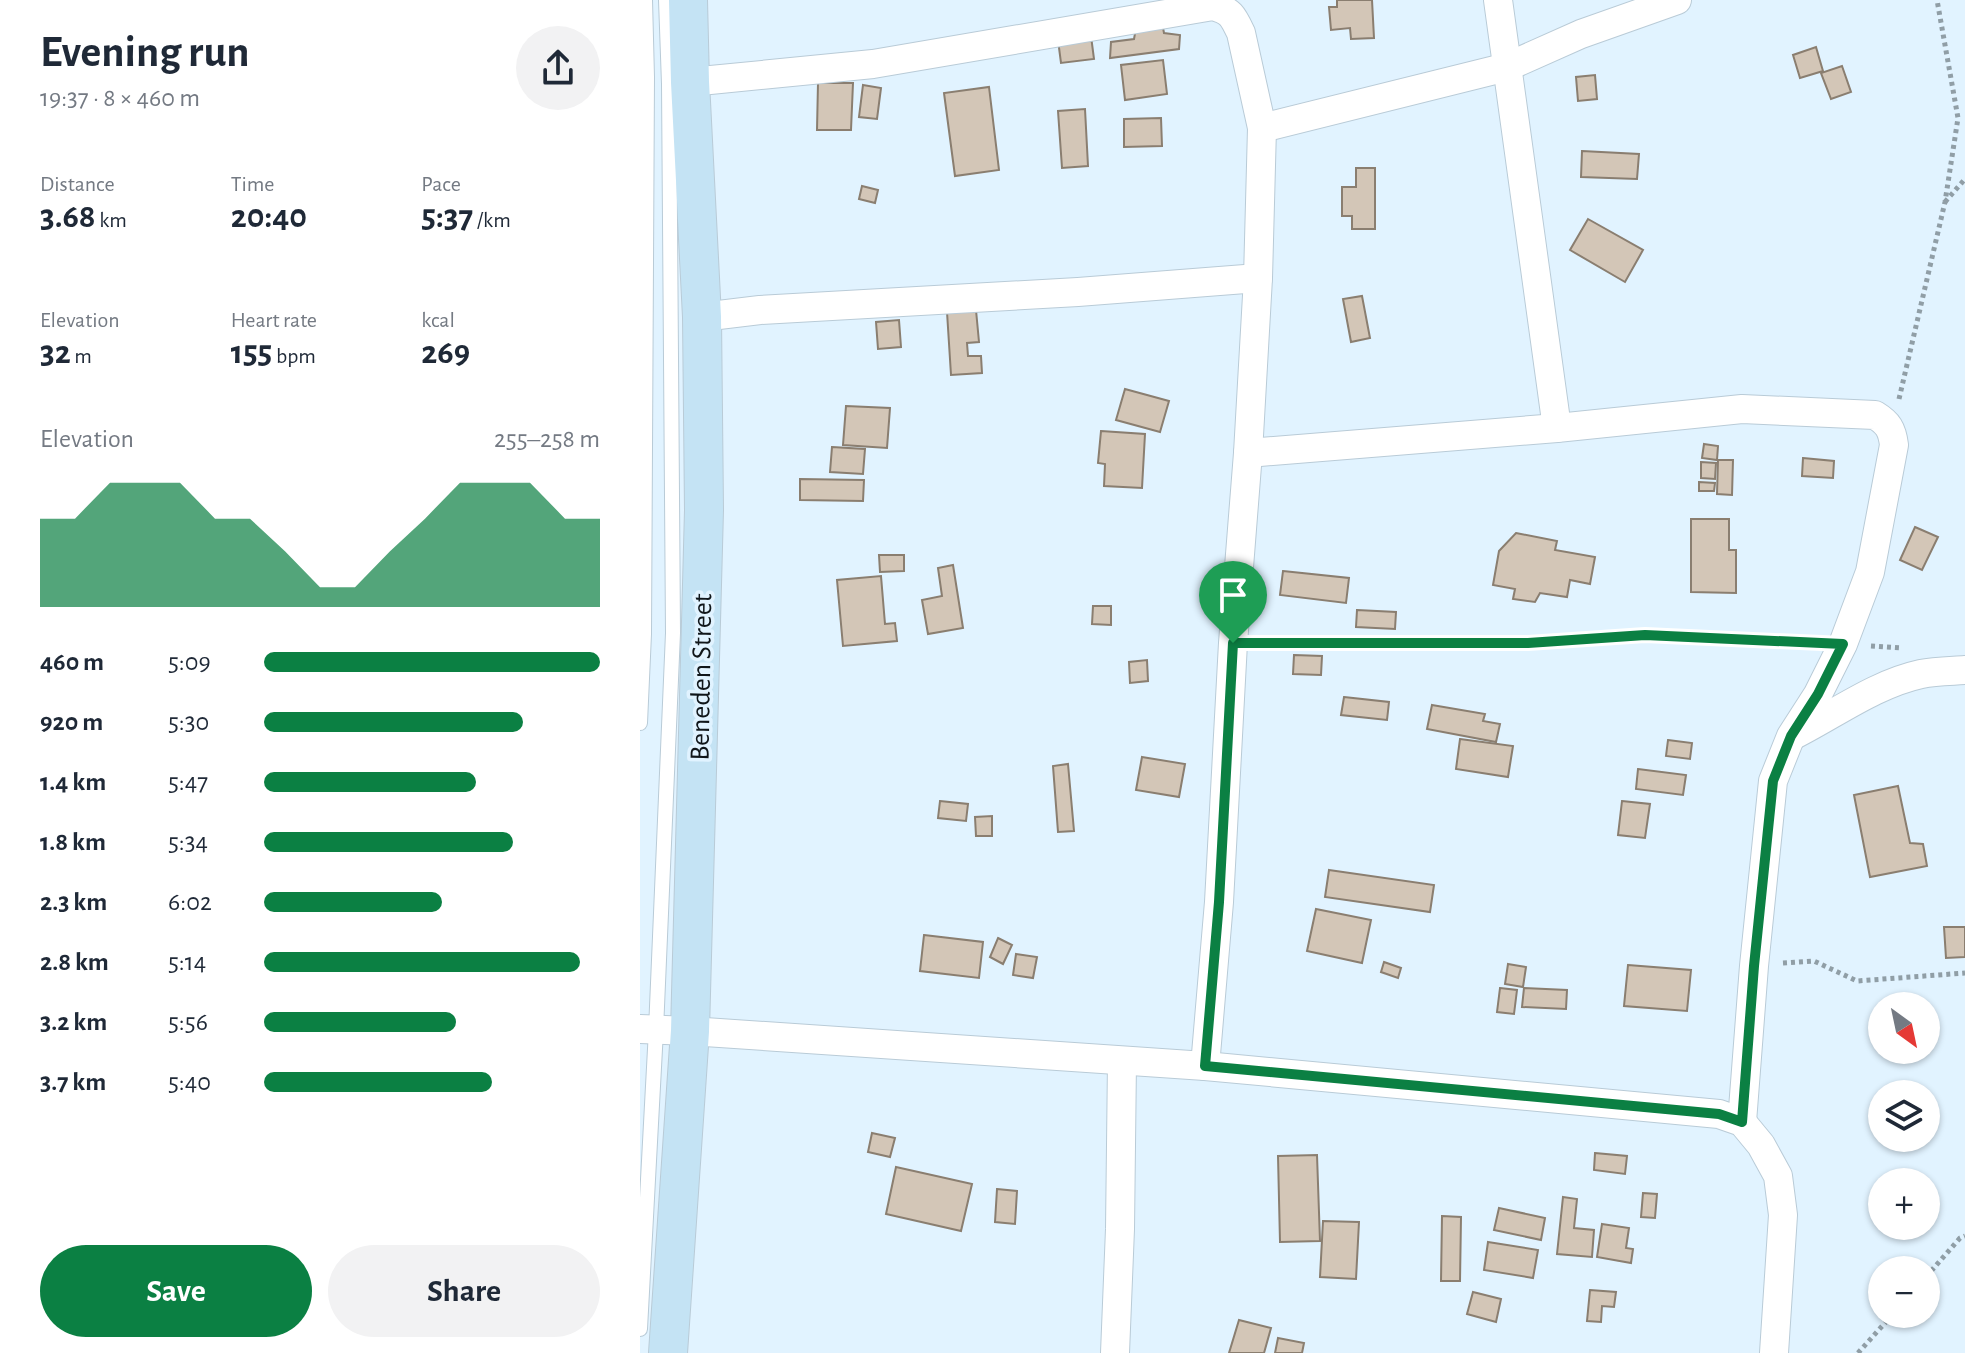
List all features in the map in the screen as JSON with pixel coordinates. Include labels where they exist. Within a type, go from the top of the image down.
[{"type":"main road","name":"Beneden Street","points":[[668,1353],[662,1030],[704,525],[702,317],[688,0]]},
{"type":"street","points":[[1498,0],[1557,428]]},
{"type":"street","points":[[1262,128],[1507,67],[1581,34],[1677,0]]},
{"type":"street","points":[[690,82],[873,64],[1213,6],[1228,10],[1235,20],[1241,33],[1262,128],[1258,278],[1219,902],[1205,1066]]},
{"type":"street","points":[[702,317],[760,310],[1062,293],[1258,278]]},
{"type":"street","points":[[1248,453],[1557,428],[1742,409],[1875,415],[1892,430],[1894,445],[1870,572],[1843,644],[1818,694],[1791,736],[1773,781],[1742,1122]]},
{"type":"street","points":[[1791,736],[1868,693],[1921,674],[1965,670]]},
{"type":"street","points":[[662,1030],[1205,1066],[1719,1114],[1742,1122],[1761,1145],[1778,1176],[1783,1215],[1774,1353]]},
{"type":"street","points":[[1115,1353],[1122,1061]]},
{"type":"lane","points":[[640,723],[644,634],[645,0]]},
{"type":"lane","points":[[640,1329],[662,1030],[673,633],[666,0]]},
{"type":"path","points":[[1892,430],[1945,202],[1958,118],[1937,0]]},
{"type":"path","points":[[1945,202],[1965,179]]},
{"type":"path","points":[[1233,643],[1528,643],[1645,635],[1843,644]]},
{"type":"path","points":[[1754,966],[1814,961],[1857,981],[1965,973]]},
{"type":"path","points":[[1940,1261],[1965,1236]]},
{"type":"path","points":[[1858,1353],[1880,1328]]},
{"type":"building","points":[[1337,0],[1372,0],[1374,38],[1351,39],[1350,28],[1331,30],[1329,7],[1337,7]]},
{"type":"building","points":[[1161,17],[1164,33],[1180,35],[1179,49],[1110,58],[1111,42],[1134,39],[1137,23]]},
{"type":"building","points":[[1091,36],[1094,59],[1061,63],[1058,40]]},
{"type":"building","points":[[1816,47],[1823,71],[1800,78],[1793,55]]},
{"type":"building","points":[[1163,60],[1167,94],[1125,100],[1121,65]]},
{"type":"building","points":[[1842,66],[1851,92],[1831,99],[1821,73]]},
{"type":"building","points":[[1595,75],[1597,99],[1578,101],[1576,77]]},
{"type":"building","points":[[818,83],[853,83],[851,130],[817,130]]},
{"type":"building","points":[[863,85],[881,88],[877,119],[859,117]]},
{"type":"building","points":[[989,87],[999,170],[955,176],[944,93]]},
{"type":"building","points":[[1085,109],[1088,166],[1062,168],[1058,111]]},
{"type":"building","points":[[1161,118],[1162,146],[1124,147],[1124,119]]},
{"type":"building","points":[[1582,151],[1639,154],[1637,179],[1581,177]]},
{"type":"building","points":[[1356,168],[1375,168],[1375,229],[1352,229],[1352,216],[1342,216],[1342,187],[1356,187]]},
{"type":"building","points":[[862,186],[878,190],[875,203],[859,199]]},
{"type":"building","points":[[1588,219],[1643,250],[1625,282],[1570,250]]},
{"type":"building","points":[[1362,296],[1370,338],[1351,342],[1343,299]]},
{"type":"building","points":[[976,310],[979,342],[967,343],[968,356],[981,356],[982,373],[951,375],[947,312]]},
{"type":"building","points":[[899,320],[901,347],[878,349],[876,322]]},
{"type":"building","points":[[1125,389],[1169,401],[1160,432],[1116,420]]},
{"type":"building","points":[[846,406],[890,408],[887,448],[843,445]]},
{"type":"building","points":[[1101,431],[1145,434],[1142,488],[1104,486],[1105,464],[1098,463]]},
{"type":"building","points":[[1704,444],[1718,446],[1717,460],[1702,458]]},
{"type":"building","points":[[832,447],[865,449],[863,474],[830,472]]},
{"type":"building","points":[[1803,458],[1834,461],[1833,478],[1802,476]]},
{"type":"building","points":[[1718,460],[1733,460],[1732,495],[1717,494]]},
{"type":"building","points":[[1701,462],[1716,463],[1715,479],[1701,478]]},
{"type":"building","points":[[800,479],[864,480],[863,501],[800,500]]},
{"type":"building","points":[[1699,482],[1715,483],[1714,491],[1699,491]]},
{"type":"building","points":[[1691,519],[1729,519],[1729,550],[1736,550],[1736,593],[1691,592]]},
{"type":"building","points":[[1915,527],[1938,537],[1922,570],[1900,560]]},
{"type":"building","points":[[1516,533],[1557,541],[1555,550],[1595,557],[1590,584],[1570,580],[1567,597],[1540,593],[1535,602],[1513,599],[1515,589],[1493,585],[1499,551]]},
{"type":"building","points":[[879,555],[904,555],[904,571],[880,572]]},
{"type":"building","points":[[953,565],[963,628],[928,634],[922,600],[942,596],[938,568]]},
{"type":"building","points":[[1283,571],[1349,578],[1346,603],[1280,595]]},
{"type":"building","points":[[881,576],[885,624],[895,623],[897,641],[843,646],[837,580]]},
{"type":"building","points":[[1093,606],[1111,606],[1111,625],[1092,624]]},
{"type":"building","points":[[1357,610],[1396,612],[1395,629],[1356,627]]},
{"type":"building","points":[[1294,655],[1322,656],[1321,675],[1293,674]]},
{"type":"building","points":[[1147,660],[1148,681],[1130,683],[1129,662]]},
{"type":"building","points":[[1344,697],[1389,702],[1387,720],[1341,715]]},
{"type":"building","points":[[1432,705],[1485,714],[1483,721],[1500,724],[1496,742],[1427,729]]},
{"type":"building","points":[[1460,739],[1513,746],[1508,777],[1456,769]]},
{"type":"building","points":[[1668,740],[1692,743],[1690,759],[1666,756]]},
{"type":"building","points":[[1142,757],[1185,764],[1179,797],[1136,790]]},
{"type":"building","points":[[1068,764],[1074,831],[1058,832],[1053,766]]},
{"type":"building","points":[[1638,769],[1686,775],[1683,795],[1636,789]]},
{"type":"building","points":[[1898,786],[1910,843],[1923,844],[1927,866],[1870,877],[1854,795]]},
{"type":"building","points":[[940,801],[968,804],[966,821],[938,818]]},
{"type":"building","points":[[1622,801],[1650,804],[1645,838],[1618,835]]},
{"type":"building","points":[[992,816],[992,836],[976,836],[975,817]]},
{"type":"building","points":[[1329,870],[1434,885],[1430,912],[1325,897]]},
{"type":"building","points":[[1316,909],[1371,920],[1362,963],[1307,951]]},
{"type":"building","points":[[1944,927],[1965,927],[1965,957],[1946,958]]},
{"type":"building","points":[[924,935],[983,942],[979,978],[920,971]]},
{"type":"building","points":[[998,938],[1012,945],[1003,964],[990,957]]},
{"type":"building","points":[[1016,954],[1037,957],[1033,978],[1013,975]]},
{"type":"building","points":[[1384,962],[1401,968],[1398,978],[1381,972]]},
{"type":"building","points":[[1508,964],[1526,967],[1523,987],[1505,984]]},
{"type":"building","points":[[1628,965],[1691,970],[1687,1011],[1624,1006]]},
{"type":"building","points":[[1500,988],[1517,990],[1514,1014],[1497,1012]]},
{"type":"building","points":[[1524,988],[1567,990],[1566,1009],[1522,1007]]},
{"type":"building","points":[[872,1133],[895,1138],[890,1157],[868,1152]]},
{"type":"building","points":[[1595,1153],[1627,1156],[1625,1174],[1594,1170]]},
{"type":"building","points":[[1317,1155],[1320,1241],[1280,1242],[1278,1156]]},
{"type":"building","points":[[896,1167],[972,1184],[961,1231],[886,1214]]},
{"type":"building","points":[[997,1189],[1017,1191],[1015,1224],[995,1222]]},
{"type":"building","points":[[1643,1193],[1657,1194],[1655,1218],[1641,1217]]},
{"type":"building","points":[[1563,1197],[1577,1199],[1574,1228],[1594,1230],[1592,1257],[1557,1254]]},
{"type":"building","points":[[1499,1208],[1545,1218],[1541,1240],[1494,1230]]},
{"type":"building","points":[[1442,1216],[1461,1217],[1460,1281],[1441,1281]]},
{"type":"building","points":[[1323,1221],[1359,1222],[1356,1279],[1320,1277]]},
{"type":"building","points":[[1602,1224],[1629,1228],[1626,1248],[1633,1249],[1631,1263],[1597,1257]]},
{"type":"building","points":[[1488,1242],[1538,1250],[1533,1278],[1484,1270]]},
{"type":"building","points":[[1590,1290],[1616,1292],[1614,1307],[1602,1306],[1601,1322],[1587,1321]]},
{"type":"building","points":[[1473,1292],[1501,1299],[1496,1322],[1467,1314]]},
{"type":"building","points":[[1239,1320],[1271,1328],[1264,1353],[1229,1353]]},
{"type":"building","points":[[1278,1338],[1304,1343],[1302,1353],[1275,1353]]},
{"type":"route","points":[[1645,635],[1843,644],[1818,694],[1791,736],[1773,781],[1742,1122],[1719,1114],[1205,1066],[1219,902],[1233,643],[1528,643],[1645,635]]}]
